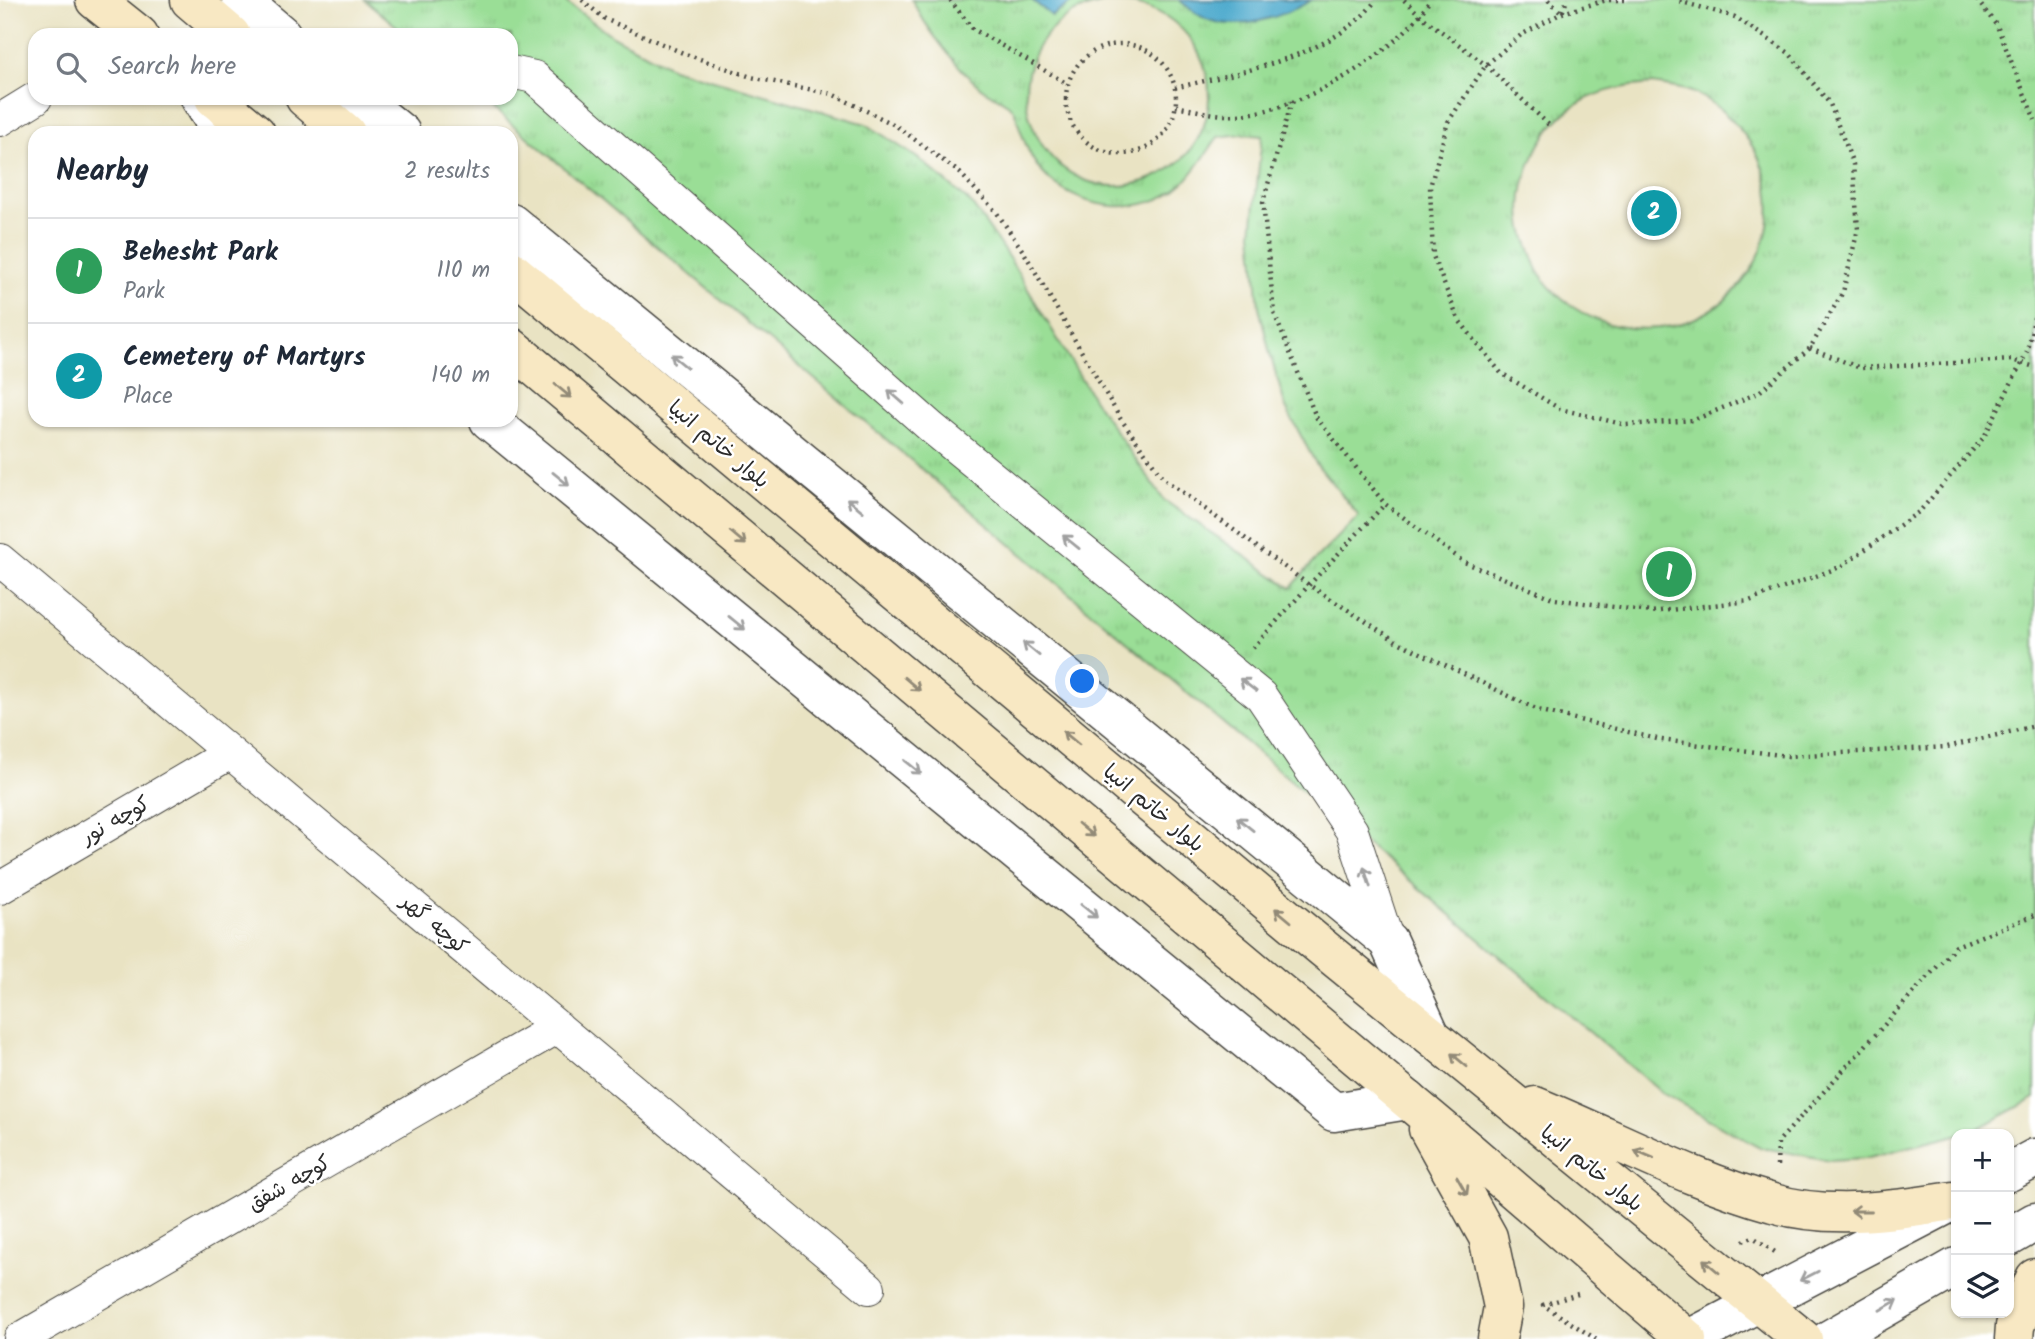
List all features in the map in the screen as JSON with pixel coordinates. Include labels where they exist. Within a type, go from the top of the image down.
[{"type":"main road","points":[[95,0],[129,28]]},
{"type":"main road","points":[[190,0],[223,28]]},
{"type":"main road","points":[[222,105],[248,126]]},
{"type":"main road","points":[[313,105],[338,126]]},
{"type":"main road","name":"بلوار خاتم انبیا","points":[[518,276],[1495,1090],[1803,1339]]},
{"type":"main road","points":[[518,353],[1688,1339]]},
{"type":"main road","points":[[1495,1090],[1645,1154],[1774,1204],[1827,1211],[1889,1211],[1951,1201]]},
{"type":"main road","points":[[1411,1103],[1488,1237],[1503,1307],[1497,1339]]},
{"type":"main road","points":[[2014,1339],[2015,1326],[2035,1278]]},
{"type":"street","points":[[241,0],[274,28]]},
{"type":"street","points":[[518,74],[534,77],[932,428],[1261,696],[1352,831],[1388,941],[1431,1036]]},
{"type":"street","points":[[0,120],[28,103]]},
{"type":"street","points":[[204,105],[218,126]]},
{"type":"street","points":[[367,105],[392,126]]},
{"type":"street","points":[[518,229],[1388,941]]},
{"type":"street","points":[[498,427],[1334,1112],[1411,1103]]},
{"type":"street","name":"کوچه گهر","points":[[0,560],[869,1288]]},
{"type":"street","name":"کوچه نور","points":[[0,888],[230,753]]},
{"type":"street","name":"کوچه شفق","points":[[20,1339],[558,1027]]},
{"type":"street","points":[[2014,1169],[2035,1158]]},
{"type":"street","points":[[1688,1339],[1951,1202]]},
{"type":"street","points":[[2014,1234],[2035,1222]]},
{"type":"street","points":[[1830,1339],[1951,1270]]},
{"type":"path","points":[[582,0],[605,19],[683,53],[751,77],[832,94],[895,125],[960,173],[997,213],[1025,254],[1120,418],[1164,479],[1308,585],[1396,641],[1538,710],[1661,740],[1788,756],[1947,747],[2035,726]]},
{"type":"path","points":[[950,0],[973,29],[1068,85]]},
{"type":"path","points":[[1175,88],[1234,74],[1316,46],[1344,31],[1365,15],[1376,0]]},
{"type":"path","points":[[1404,0],[1486,65],[1551,127]]},
{"type":"path","points":[[1176,106],[1224,115],[1261,112],[1292,101],[1338,81],[1379,55],[1421,16],[1430,0]]},
{"type":"path","points":[[1548,0],[1562,13]]},
{"type":"path","points":[[1562,13],[1567,0]]},
{"type":"path","points":[[1625,0],[1607,0],[1562,13],[1521,35],[1486,65],[1448,122],[1430,187],[1433,256],[1458,319],[1501,373],[1559,409],[1626,425],[1694,420],[1758,393],[1810,348],[1843,292],[1858,229],[1853,164],[1830,104],[1789,53],[1734,17],[1675,0]]},
{"type":"path","points":[[1977,0],[1997,26],[2035,120]]},
{"type":"path","points":[[1123,44],[1141,48],[1157,57],[1168,71],[1175,88],[1176,106],[1170,124],[1160,138],[1145,149],[1128,154],[1110,153],[1093,147],[1079,135],[1069,120],[1066,102],[1068,85],[1076,68],[1088,55],[1105,47],[1123,44]]},
{"type":"path","points":[[1292,101],[1264,202],[1274,313],[1316,417],[1385,505],[1464,562],[1555,599],[1651,612],[1749,601],[1840,567],[1920,511],[1984,437],[2028,350],[2035,313]]},
{"type":"path","points":[[1810,348],[1860,368],[2012,360],[2035,367]]},
{"type":"path","points":[[1232,673],[1308,585],[1385,505]]},
{"type":"path","points":[[1774,1204],[1778,1142],[1787,1131],[1956,946],[2035,915]]},
{"type":"green space","points":[[365,0],[563,0],[611,35],[672,68],[866,124],[922,161],[972,204],[1011,261],[1094,400],[1164,500],[1291,588],[1359,516],[1315,462],[1286,408],[1270,354],[1259,307],[1252,233],[1262,136],[1242,134],[1218,137],[1182,184],[1148,203],[1110,206],[1072,195],[1056,185],[1038,167],[1026,146],[1013,109],[981,88],[962,70],[934,35],[912,0],[1032,0],[1052,16],[1075,0],[1179,0],[1206,19],[1312,0],[2035,0],[2035,1098],[1978,1129],[1951,1129],[1951,1136],[1865,1158],[1829,1160],[1758,1147],[1662,1093],[518,129],[518,126],[514,126],[489,105],[518,105],[518,28],[399,28]],"holes":[[[1103,3],[1135,4],[1156,11],[1174,22],[1188,36],[1206,73],[1209,93],[1207,114],[1200,135],[1187,155],[1155,177],[1117,186],[1084,180],[1056,162],[1037,136],[1027,104],[1028,71],[1043,39],[1073,13]],[[1653,84],[1696,94],[1715,105],[1736,125],[1760,160],[1769,197],[1766,234],[1752,268],[1729,296],[1697,317],[1660,328],[1617,326],[1584,314],[1555,292],[1540,274],[1522,225],[1524,184],[1539,145],[1565,113],[1581,102],[1607,91]]]},
{"type":"water","points":[[1032,0],[1075,0],[1052,16]]},
{"type":"water","points":[[1179,0],[1312,0],[1274,17],[1232,24],[1206,19]]},
{"type":"place","name":"Cemetery of Martyrs","points":[[1654,213]]},
{"type":"place","name":"Behesht Park","points":[[1669,574]]}]
